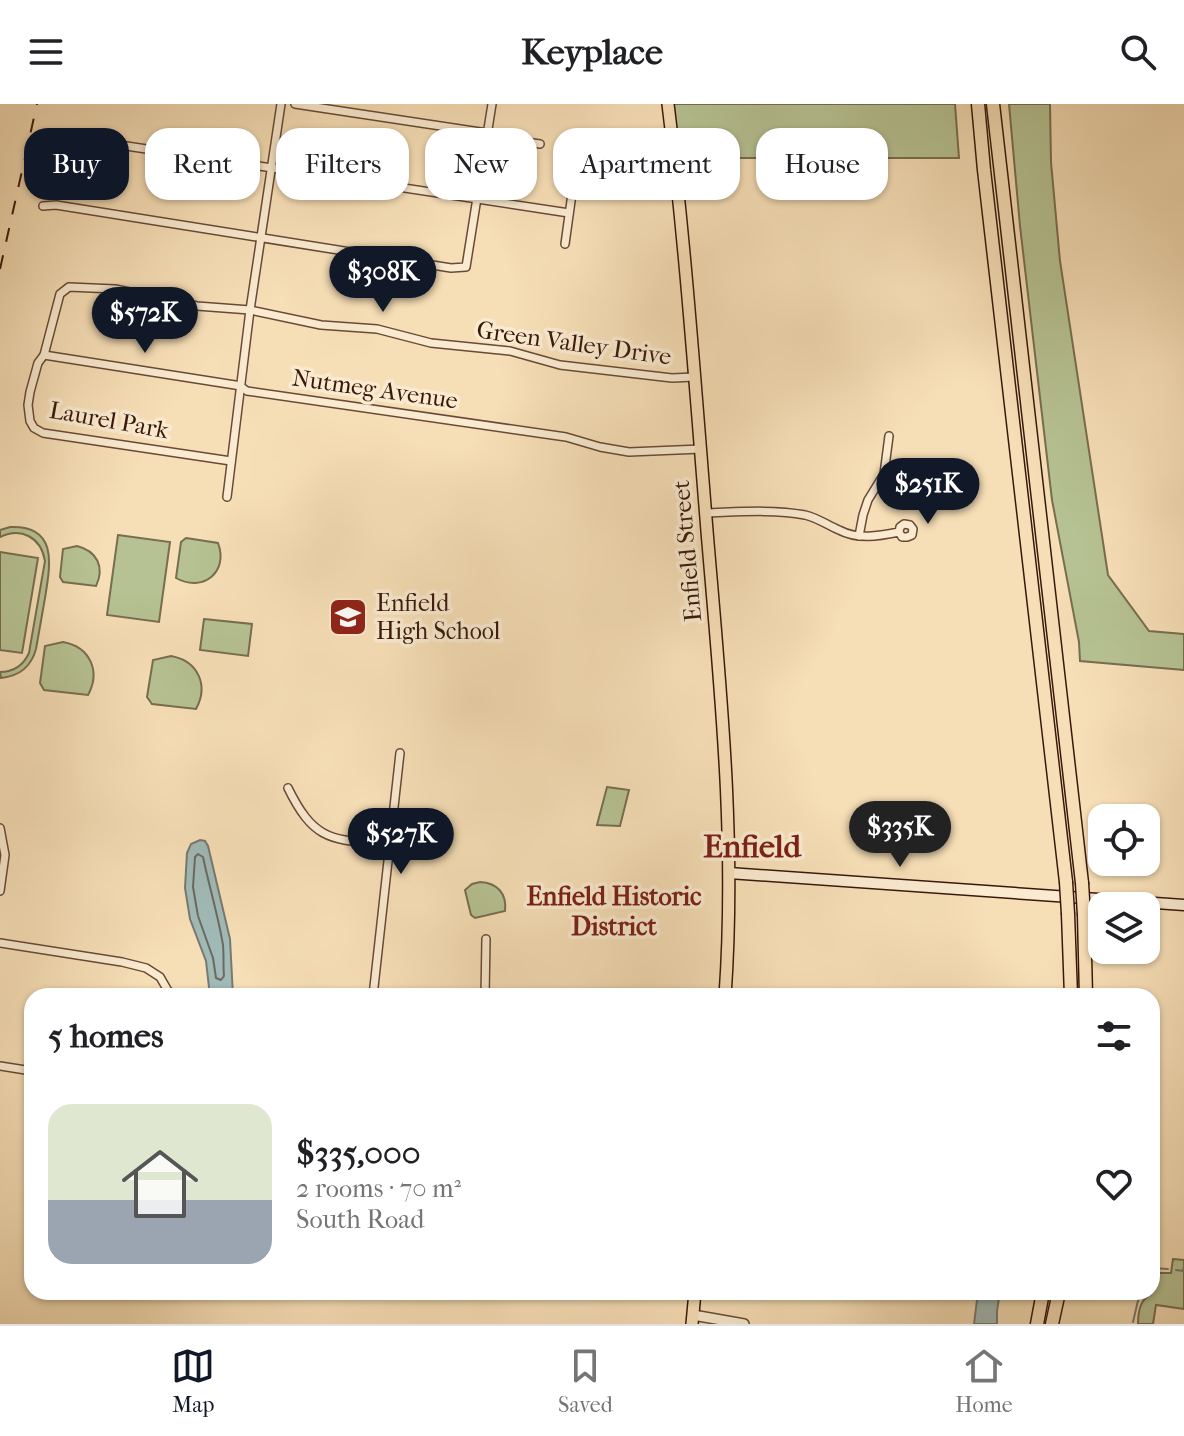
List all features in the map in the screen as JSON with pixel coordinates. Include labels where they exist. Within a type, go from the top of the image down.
[{"type":"highway","points":[[978,104],[1066,882],[1071,988]]},
{"type":"highway","points":[[993,104],[1082,883],[1086,988]]},
{"type":"highway","points":[[1037,1324],[1042,1300]]},
{"type":"highway","points":[[1052,1324],[1057,1300]]},
{"type":"main road","name":"Enfield Street","points":[[668,104],[701,449],[728,795],[729,931],[725,988]]},
{"type":"main road","points":[[729,873],[1184,905]]},
{"type":"main road","points":[[692,1320],[694,1300]]},
{"type":"street","points":[[227,497],[250,310],[281,104]]},
{"type":"street","points":[[295,104],[449,128]]},
{"type":"street","points":[[488,128],[492,104]]},
{"type":"street","points":[[129,146],[425,191]]},
{"type":"street","points":[[43,206],[56,205],[451,268],[466,267],[476,200]]},
{"type":"street","points":[[483,200],[569,213]]},
{"type":"street","points":[[565,244],[571,200]]},
{"type":"street","name":"Green Valley Drive","points":[[69,287],[115,289],[188,305],[250,310],[321,325],[377,329],[446,346],[510,351],[560,365],[672,378],[694,377]]},
{"type":"street","name":"Laurel Park","points":[[69,287],[60,294],[44,355],[33,378],[28,405],[34,428],[43,433],[231,461]]},
{"type":"street","name":"Nutmeg Avenue","points":[[44,355],[240,386],[247,391],[566,437],[629,452],[701,449]]},
{"type":"street","points":[[859,536],[868,500],[884,474],[889,436]]},
{"type":"street","points":[[706,513],[804,515],[859,536],[899,532]]},
{"type":"street","points":[[374,988],[400,753]]},
{"type":"street","points":[[288,788],[307,821],[318,831],[329,837],[389,845]]},
{"type":"street","points":[[0,828],[5,855],[0,891]]},
{"type":"street","points":[[485,988],[486,939]]},
{"type":"street","points":[[0,943],[146,968],[160,977],[166,988]]},
{"type":"street","points":[[0,1066],[24,1070]]},
{"type":"street","points":[[692,1320],[744,1324]]},
{"type":"green space","points":[[673,104],[955,104],[959,158],[888,158],[888,128],[756,128],[756,158],[740,158],[740,128],[676,128]]},
{"type":"green space","points":[[1009,104],[1050,104],[1051,162],[1060,261],[1108,575],[1149,631],[1184,634],[1184,670],[1080,661],[1052,500]]},
{"type":"green space","points":[[26,528],[44,540],[48,550],[49,573],[34,655],[24,670],[1,678],[0,672],[18,667],[29,653],[45,561],[39,546],[29,536],[15,533],[0,537],[0,530]]},
{"type":"green space","points":[[118,535],[170,542],[159,622],[107,615]]},
{"type":"green space","points":[[186,538],[218,543],[220,563],[217,571],[204,581],[186,582],[176,578],[181,542]]},
{"type":"green space","points":[[77,546],[90,552],[97,561],[100,572],[96,586],[63,582],[60,577],[63,549]]},
{"type":"green space","points":[[0,552],[38,558],[22,653],[0,650]]},
{"type":"green space","points":[[204,619],[252,624],[248,656],[200,650]]},
{"type":"green space","points":[[63,642],[80,649],[90,661],[93,677],[88,695],[44,690],[40,683],[45,646]]},
{"type":"green space","points":[[171,656],[188,663],[198,675],[201,691],[196,709],[152,704],[147,697],[153,660]]},
{"type":"green space","points":[[607,787],[629,790],[620,826],[597,825]]},
{"type":"green space","points":[[480,882],[500,890],[505,911],[475,918],[471,915],[465,890]]},
{"type":"green space","points":[[1173,1259],[1184,1260],[1184,1309],[1156,1305],[1153,1324],[1138,1324],[1144,1300],[1160,1300],[1160,1273],[1171,1273]]},
{"type":"water","points":[[200,840],[208,846],[230,939],[233,988],[209,988],[206,961],[190,919],[185,888],[187,853],[191,844]]},
{"type":"water","points":[[977,1300],[999,1300],[997,1324],[974,1324]]},
{"type":"waterway","points":[[1176,1270],[1183,1271],[1184,1266]]},
{"type":"waterway","points":[[1160,1268],[1168,1269]]},
{"type":"waterway","points":[[1133,1322],[1138,1300]]},
{"type":"railway","points":[[0,269],[37,104]]},
{"type":"place","name":"Enfield High School","points":[[348,617]]},
{"type":"district","name":"Enfield","points":[[752,846]]},
{"type":"district","name":"Enfield Historic District","points":[[614,911]]}]
